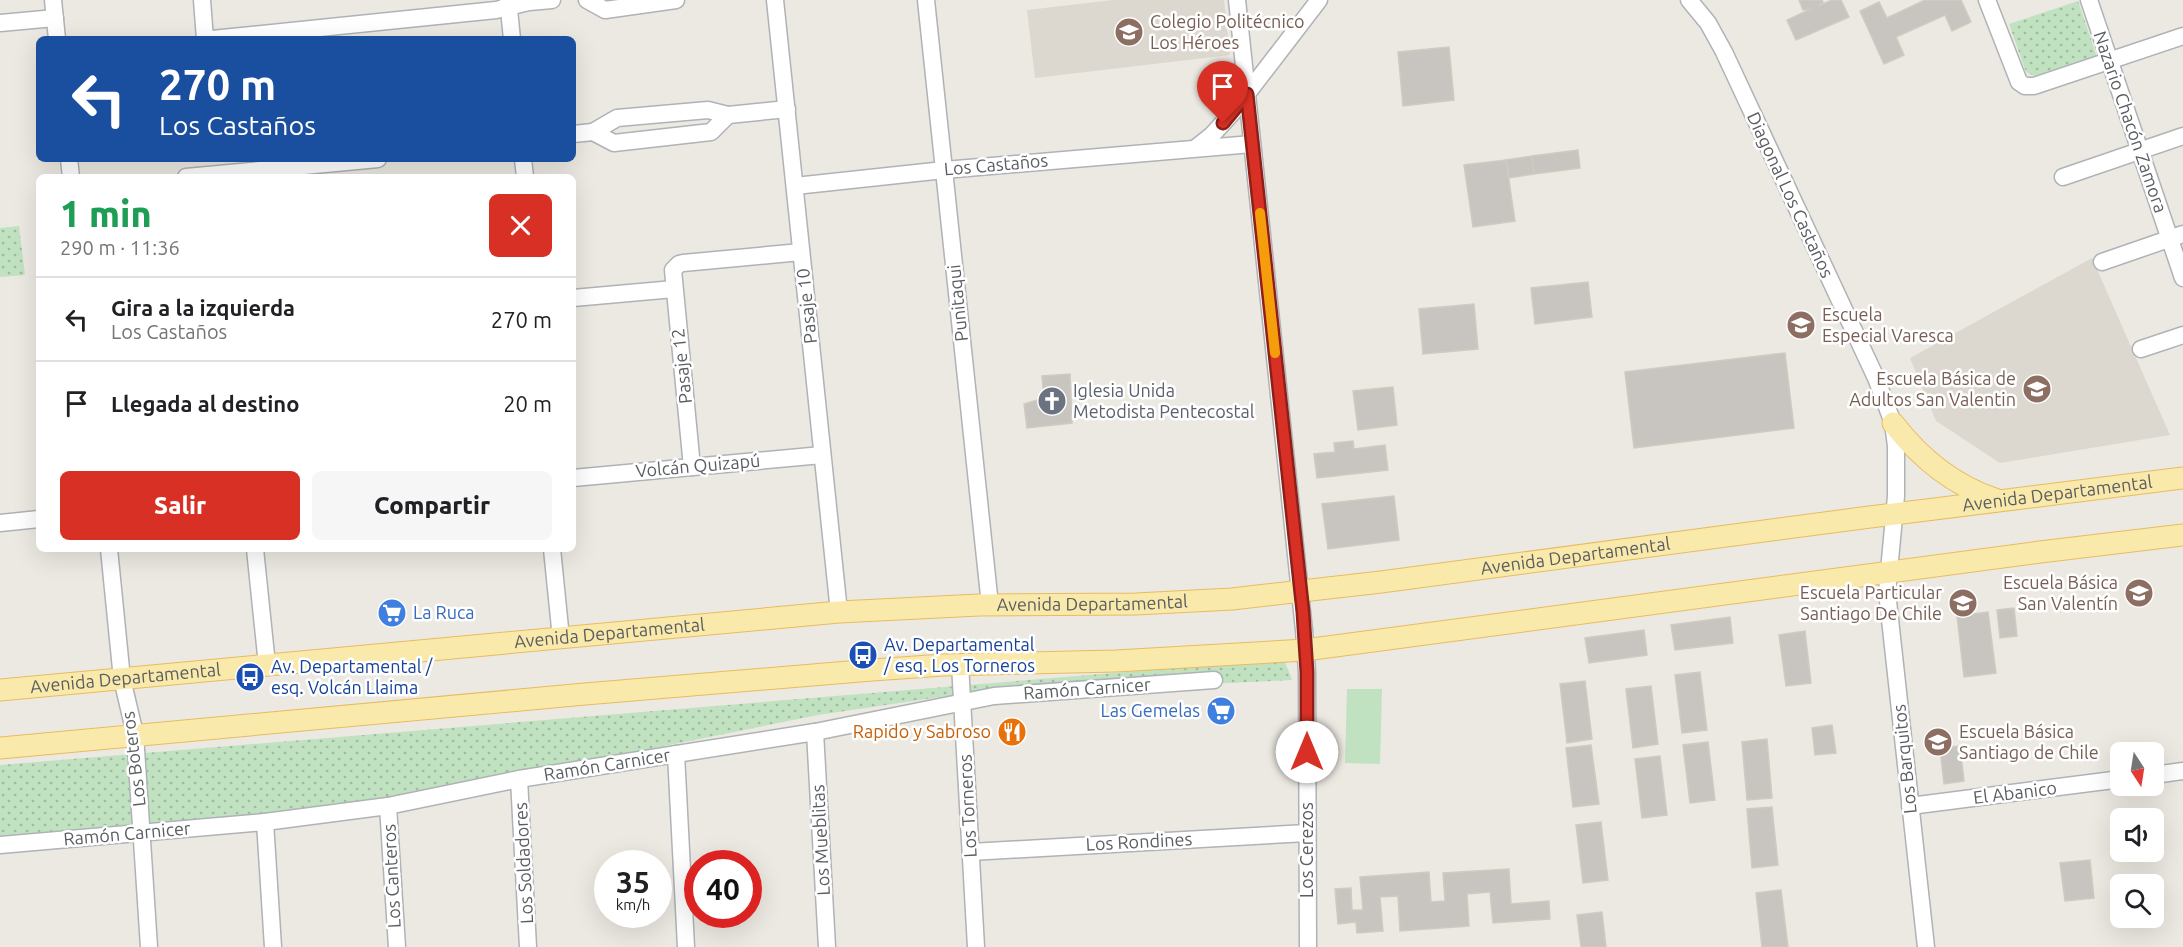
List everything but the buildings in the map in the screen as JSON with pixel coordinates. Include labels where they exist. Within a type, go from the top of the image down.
[{"type":"main road","points":[[1893,423],[1907,441],[1940,471],[1969,489],[2000,501]]},
{"type":"main road","name":"Avenida Departamental","points":[[0,690],[839,612],[990,605],[1136,604],[1232,598],[2183,478]]},
{"type":"main road","points":[[0,748],[765,678],[960,664],[1127,661],[1305,650],[2183,535]]},
{"type":"street","points":[[53,0],[57,36]]},
{"type":"street","points":[[202,0],[205,36]]},
{"type":"street","points":[[241,36],[496,10],[508,3],[552,0]]},
{"type":"street","points":[[587,0],[605,10],[676,0]]},
{"type":"street","name":"Pasaje 10","points":[[776,0],[839,612]]},
{"type":"street","name":"Punitaqui","points":[[926,0],[990,605]]},
{"type":"street","name":"Los Cerezos","points":[[1237,0],[1301,591],[1305,650],[1308,947]]},
{"type":"street","points":[[1197,147],[1212,135],[1247,94],[1319,0]]},
{"type":"street","name":"Diagonal Los Castaños","points":[[1689,0],[1708,22],[1724,52],[1876,378],[1893,423],[1897,475],[1890,572]]},
{"type":"street","points":[[1987,0],[2018,78],[2022,85],[2030,87],[2183,36]]},
{"type":"street","name":"Nazario Chacón Zamora","points":[[2089,0],[2140,151],[2176,237],[2183,278]]},
{"type":"street","points":[[508,3],[512,36]]},
{"type":"street","points":[[0,23],[55,18]]},
{"type":"street","points":[[1241,36],[1245,45],[1261,55],[1271,55],[1280,51]]},
{"type":"street","points":[[576,134],[593,132],[617,118],[708,110],[728,115],[787,109]]},
{"type":"street","points":[[593,132],[614,143],[711,132],[728,115]]},
{"type":"street","points":[[2063,177],[2183,136]]},
{"type":"street","name":"Los Castaños","points":[[795,186],[944,170],[1252,144]]},
{"type":"street","points":[[208,174],[340,162]]},
{"type":"street","points":[[2102,262],[2176,237]]},
{"type":"street","name":"Pasaje 12","points":[[692,467],[673,270],[683,263],[801,252]]},
{"type":"street","points":[[576,298],[674,289]]},
{"type":"street","points":[[2141,350],[2183,335]]},
{"type":"street","name":"Volcán Quizapú","points":[[576,478],[822,455]]},
{"type":"street","points":[[0,523],[36,519]]},
{"type":"street","name":"Los Boteros","points":[[109,552],[122,679],[135,734],[149,947]]},
{"type":"street","points":[[255,552],[267,665]]},
{"type":"street","points":[[552,552],[561,638]]},
{"type":"street","name":"Los Barquitos","points":[[1890,572],[1887,592],[1926,947]]},
{"type":"street","name":"Los Torneros","points":[[960,664],[976,947]]},
{"type":"street","name":"Ramón Carnicer","points":[[0,845],[265,822],[388,806],[519,779],[816,732],[994,696],[1214,680]]},
{"type":"street","name":"Los Mueblitas","points":[[816,732],[827,947]]},
{"type":"street","points":[[676,754],[686,947]]},
{"type":"street","points":[[2164,774],[2183,771]]},
{"type":"street","name":"Los Soldadores","points":[[519,779],[528,947]]},
{"type":"street","name":"El Abanico","points":[[1910,806],[2110,780]]},
{"type":"street","name":"Los Canteros","points":[[388,806],[397,947]]},
{"type":"street","points":[[265,822],[273,947]]},
{"type":"street","name":"Los Rondines","points":[[971,852],[1307,833]]},
{"type":"shaded area","name":"Colegio Politécnico Los Héroes","points":[[1113,0],[1224,0],[1230,55],[1035,78],[1027,10]]},
{"type":"shaded area","name":"Escuela Básica de Adultos San Valentin","points":[[2092,258],[2170,435],[2000,463],[1936,421],[1910,358]]},
{"type":"green space","points":[[2078,1],[2097,57],[2037,77],[2026,72],[2009,24]]},
{"type":"green space","points":[[19,226],[25,275],[0,277],[0,228]]},
{"type":"green space","points":[[1284,659],[1292,680],[947,696],[818,715],[506,778],[256,817],[0,840],[0,765]]},
{"type":"green space","points":[[1347,689],[1382,689],[1380,764],[1345,763]]},
{"type":"slow traffic","points":[[1260,213],[1275,353]]},
{"type":"place","name":"Colegio Politécnico Los Héroes","points":[[1129,32]]},
{"type":"place","name":"Escuela Especial Varesca","points":[[1801,325]]},
{"type":"place","name":"Escuela Básica de Adultos San Valentin","points":[[2037,389]]},
{"type":"place","name":"Iglesia Unida Metodista Pentecostal","points":[[1052,401]]},
{"type":"place","name":"Escuela Básica San Valentín","points":[[2139,593]]},
{"type":"place","name":"Escuela Particular Santiago De Chile","points":[[1963,603]]},
{"type":"place","name":"La Ruca","points":[[392,613]]},
{"type":"place","name":"Av. Departamental / esq. Los Torneros","points":[[863,655]]},
{"type":"place","name":"Av. Departamental / esq. Volcán Llaima","points":[[250,677]]},
{"type":"place","name":"Las Gemelas","points":[[1221,711]]},
{"type":"place","name":"Rapido y Sabroso","points":[[1012,732]]},
{"type":"place","name":"Escuela Básica Santiago de Chile","points":[[1938,742]]},
{"type":"route","points":[[1223,123],[1247,94],[1303,612],[1307,672],[1307,752]]}]
